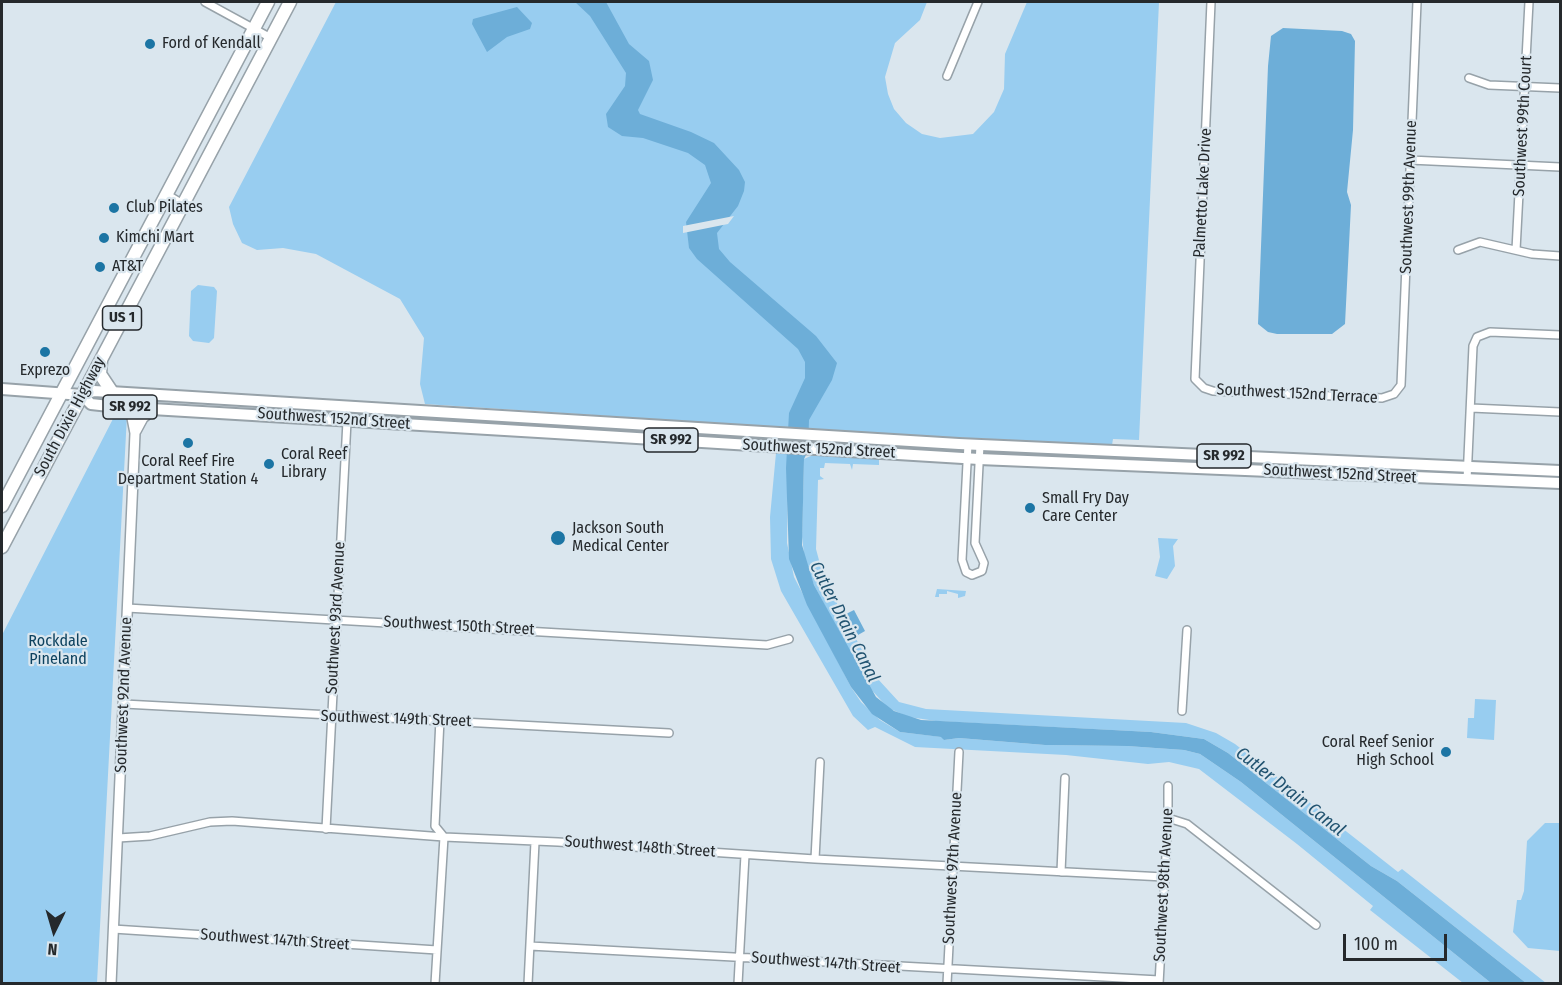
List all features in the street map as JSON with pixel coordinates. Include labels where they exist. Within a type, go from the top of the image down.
[{"type":"highway","name":"South Dixie Highway","points":[[2,506],[268,2]]},
{"type":"highway","name":"South Dixie Highway","points":[[2,547],[290,2]]},
{"type":"highway","points":[[101,359],[100,374],[112,392]]},
{"type":"main road","name":"Southwest 152nd Street","points":[[2,389],[82,395],[94,391],[112,392],[980,445],[1560,471]]},
{"type":"main road","name":"Southwest 152nd Street","points":[[82,395],[91,404],[130,408],[980,459],[1560,483]]},
{"type":"main road","points":[[226,412],[235,400]]},
{"type":"street","points":[[205,2],[271,38]]},
{"type":"street","points":[[947,76],[978,2]]},
{"type":"street","name":"Palmetto Lake Drive","points":[[1198,384],[1194,373],[1211,2]]},
{"type":"street","name":"Southwest 99th Avenue","points":[[1396,392],[1401,385],[1417,2]]},
{"type":"street","name":"Southwest 99th Court","points":[[1516,250],[1529,2]]},
{"type":"street","points":[[1469,78],[1488,85],[1560,88]]},
{"type":"street","points":[[1410,160],[1560,167]]},
{"type":"street","points":[[166,194],[183,204]]},
{"type":"street","points":[[1458,250],[1475,242],[1560,256]]},
{"type":"street","points":[[1467,480],[1473,346],[1477,337],[1490,332],[1560,335]]},
{"type":"street","name":"Southwest 152nd Terrace","points":[[1198,384],[1213,391],[1371,398],[1386,398],[1396,392]]},
{"type":"street","name":"Southwest 93rd Avenue","points":[[326,829],[347,421],[345,407]]},
{"type":"street","name":"Southwest 92nd Avenue","points":[[111,984],[135,433],[130,408]]},
{"type":"street","points":[[1471,408],[1560,412]]},
{"type":"street","points":[[135,433],[143,418],[154,409]]},
{"type":"street","points":[[968,444],[962,560],[966,572],[972,575],[982,571],[984,563],[975,543],[980,445]]},
{"type":"street","name":"Southwest 150th Street","points":[[127,608],[767,645],[789,639]]},
{"type":"street","points":[[1182,711],[1187,630]]},
{"type":"street","name":"Southwest 149th Street","points":[[124,704],[331,717],[440,719],[669,733]]},
{"type":"street","points":[[435,984],[444,837],[435,826],[440,719]]},
{"type":"street","name":"Southwest 97th Avenue","points":[[947,984],[959,752]]},
{"type":"street","points":[[815,859],[820,762]]},
{"type":"street","points":[[1061,872],[1065,778]]},
{"type":"street","name":"Southwest 98th Avenue","points":[[1159,982],[1168,786]]},
{"type":"street","points":[[1168,818],[1187,824],[1316,926]]},
{"type":"street","name":"Southwest 148th Street","points":[[118,838],[150,836],[218,821],[419,836],[1164,877]]},
{"type":"street","points":[[528,984],[535,842]]},
{"type":"street","points":[[738,984],[745,855]]},
{"type":"street","name":"Southwest 147th Street","points":[[113,929],[438,950]]},
{"type":"street","name":"Southwest 147th Street","points":[[530,946],[1159,982]]},
{"type":"green space","points":[[336,2],[927,2],[920,20],[895,43],[885,77],[894,109],[906,123],[922,134],[940,138],[973,134],[994,112],[1004,89],[1005,54],[1027,2],[1159,2],[1139,440],[1113,439],[1112,445],[868,433],[425,404],[420,384],[424,338],[400,299],[316,254],[283,248],[257,250],[242,243],[233,224],[229,207]]},
{"type":"green space","points":[[198,285],[214,287],[217,291],[214,338],[209,343],[193,341],[189,336],[191,291]]},
{"type":"green space","name":"Rockdale Pineland","points":[[116,413],[127,415],[97,983],[2,983],[2,635]]},
{"type":"green space","points":[[776,453],[787,454],[788,458],[787,543],[794,577],[851,687],[861,702],[880,720],[900,732],[942,737],[944,740],[959,738],[1045,745],[1127,746],[1184,750],[1200,754],[1241,782],[1491,983],[1463,983],[1370,910],[1373,906],[1297,844],[1199,769],[1169,762],[1148,764],[1066,755],[915,747],[875,727],[868,730],[853,716],[781,591],[771,559],[770,517]]},
{"type":"green space","points":[[813,455],[879,459],[879,465],[853,464],[852,470],[850,464],[825,463],[824,468],[820,468],[820,476],[824,479],[818,480],[816,549],[824,579],[877,678],[899,702],[926,709],[1186,723],[1216,733],[1235,744],[1398,872],[1402,869],[1546,983],[1526,983],[1397,881],[1371,866],[1228,753],[1204,739],[1151,732],[936,721],[909,717],[888,708],[868,686],[814,585],[805,562],[802,537],[804,459]]},
{"type":"green space","points":[[1158,538],[1178,539],[1173,546],[1175,566],[1167,579],[1155,576],[1160,557]]},
{"type":"green space","points":[[937,589],[966,591],[965,596],[958,598],[958,594],[947,591],[947,594],[939,594],[939,597],[935,597]]},
{"type":"green space","points":[[1475,699],[1496,700],[1494,740],[1467,738],[1468,718],[1474,718]]},
{"type":"green space","points":[[1545,823],[1560,823],[1560,951],[1528,948],[1513,932],[1517,900],[1521,900],[1524,891],[1527,841]]},
{"type":"shaded area","points":[[575,2],[606,2],[629,44],[649,61],[653,80],[638,110],[640,114],[691,132],[714,143],[739,170],[745,182],[744,191],[738,206],[717,233],[719,249],[730,262],[816,336],[837,363],[832,380],[809,420],[808,451],[804,459],[802,545],[814,585],[876,697],[894,711],[921,720],[1151,732],[1204,739],[1228,753],[1371,866],[1397,881],[1526,983],[1491,983],[1241,782],[1200,754],[1184,750],[1127,746],[1045,745],[959,738],[944,740],[941,737],[900,732],[872,714],[851,687],[807,605],[789,559],[786,468],[789,413],[805,378],[805,362],[798,349],[697,259],[689,248],[686,222],[711,183],[705,165],[688,153],[643,138],[622,136],[608,127],[606,114],[625,86],[626,73],[590,16]]},
{"type":"shaded area","points":[[517,7],[532,23],[530,29],[507,37],[487,52],[472,24],[473,19]]},
{"type":"shaded area","points":[[1283,28],[1342,31],[1351,34],[1355,41],[1353,130],[1347,192],[1351,205],[1345,324],[1332,334],[1277,334],[1268,332],[1258,324],[1268,66],[1271,36]]},
{"type":"shaded area","points":[[854,610],[865,631],[858,635],[846,614]]},
{"type":"pier","points":[[734,216],[728,224],[683,233],[683,226]]},
{"type":"place","name":"Ford of Kendall","points":[[150,44]]},
{"type":"place","name":"Club Pilates","points":[[114,208]]},
{"type":"place","name":"Kimchi Mart","points":[[104,238]]},
{"type":"place","name":"AT&T","points":[[100,267]]},
{"type":"place","name":"Exprezo","points":[[45,352]]},
{"type":"place","name":"Coral Reef Fire Department Station 4","points":[[188,443]]},
{"type":"place","name":"Coral Reef Library","points":[[269,464]]},
{"type":"place","name":"Small Fry Day Care Center","points":[[1030,508]]},
{"type":"place","name":"Jackson South Medical Center","points":[[558,538]]},
{"type":"place","name":"Coral Reef Senior High School","points":[[1446,752]]},
{"type":"water label","name":"Cutler Drain Canal","points":[[844,622]]},
{"type":"water label","name":"Cutler Drain Canal","points":[[1290,792]]}]
